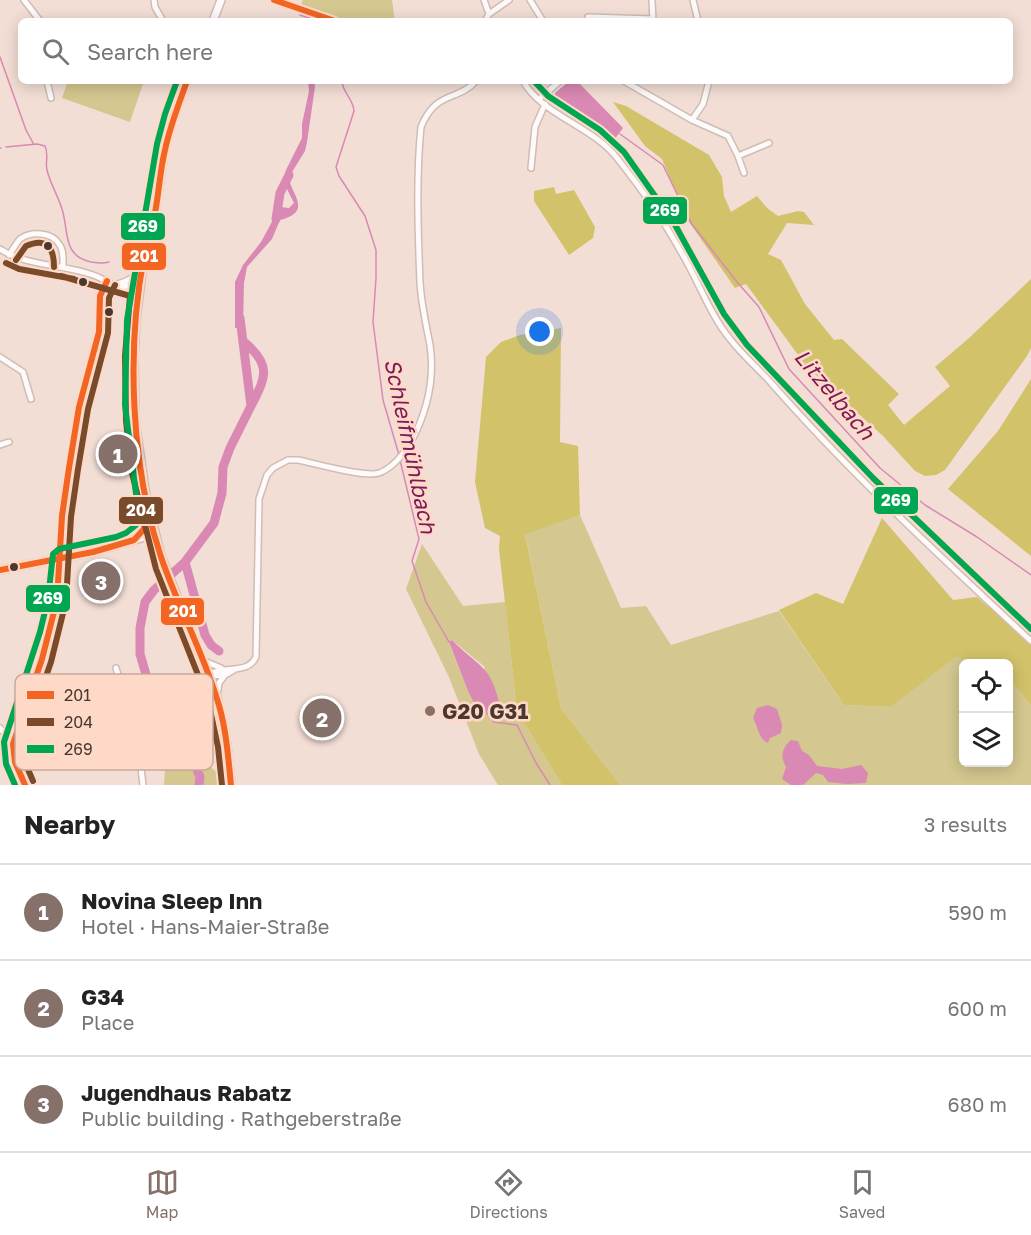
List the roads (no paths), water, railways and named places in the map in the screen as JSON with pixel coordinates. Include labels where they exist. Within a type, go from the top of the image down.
[{"type":"street","points":[[24,0],[38,18]]},
{"type":"street","points":[[154,0],[161,18]]},
{"type":"street","points":[[214,18],[221,0]]},
{"type":"street","points":[[274,0],[326,18]]},
{"type":"street","points":[[484,0],[489,14]]},
{"type":"street","points":[[487,18],[509,0]]},
{"type":"street","points":[[530,0],[541,18]]},
{"type":"street","points":[[652,0],[653,18]]},
{"type":"street","points":[[693,0],[697,18]]},
{"type":"street","points":[[588,18],[610,18]]},
{"type":"street","points":[[48,84],[51,98]]},
{"type":"street","points":[[186,84],[164,152],[155,213],[144,257],[134,356],[135,412],[146,496],[155,534],[164,566],[206,674]]},
{"type":"street","points":[[210,674],[216,670],[225,672],[252,664],[257,652],[257,511],[262,487],[273,468],[288,460],[377,474],[402,455],[416,432],[425,411],[431,380],[430,348],[420,295],[421,127],[433,106],[472,84]]},
{"type":"street","points":[[524,84],[527,89],[545,104],[591,134],[616,156],[681,251],[720,325],[742,354],[836,456],[1031,641]]},
{"type":"street","points":[[539,99],[556,84]]},
{"type":"street","points":[[629,84],[692,120],[728,136],[744,174]]},
{"type":"street","points":[[692,120],[703,104],[708,84]]},
{"type":"street","points":[[531,168],[535,127],[545,104]]},
{"type":"street","points":[[738,156],[769,143]]},
{"type":"street","points":[[9,255],[24,237],[36,234],[46,235],[57,241],[61,247],[63,267]]},
{"type":"street","points":[[0,249],[21,260],[94,275],[128,294],[139,293]]},
{"type":"street","points":[[117,284],[134,277],[144,257]]},
{"type":"street","points":[[107,281],[139,293]]},
{"type":"street","points":[[36,674],[57,600],[63,504],[75,427],[99,332],[100,296],[107,281]]},
{"type":"street","points":[[0,357],[23,372],[31,399]]},
{"type":"street","points":[[0,445],[9,442]]},
{"type":"street","points":[[134,540],[144,530],[146,496]]},
{"type":"street","points":[[0,570],[93,552],[155,534]]},
{"type":"street","points":[[201,659],[225,672]]},
{"type":"street","points":[[116,668],[118,674]]},
{"type":"street","points":[[217,697],[218,685],[225,672]]},
{"type":"street","points":[[213,689],[223,727],[231,785]]},
{"type":"street","points":[[213,701],[223,727]]},
{"type":"street","points":[[0,728],[13,744]]},
{"type":"street","points":[[15,738],[13,744],[15,762]]},
{"type":"street","points":[[18,770],[25,785]]},
{"type":"street","points":[[141,770],[143,785]]},
{"type":"waterway","name":"Schleifmühlbach","points":[[300,15],[310,18]]},
{"type":"waterway","points":[[0,57],[26,130],[33,143]]},
{"type":"waterway","name":"Schleifmühlbach","points":[[343,84],[354,111],[336,167],[339,176],[365,216],[376,250],[373,322],[383,400],[399,455]]},
{"type":"waterway","name":"Litzelbach","points":[[620,134],[663,165],[691,223],[759,307],[789,369],[880,468],[925,505],[977,537],[1031,575]]},
{"type":"waterway","points":[[6,147],[37,144],[45,146],[47,170],[62,209],[71,248],[82,259],[98,263],[109,262]]},
{"type":"waterway","points":[[276,219],[280,193],[289,175]]},
{"type":"waterway","points":[[146,674],[140,654],[140,628],[145,602],[154,590],[185,562],[214,523],[222,493],[223,467],[251,406],[240,318]]},
{"type":"waterway","points":[[244,342],[259,358],[264,372],[251,406]]},
{"type":"waterway","name":"Schleifmühlbach","points":[[400,460],[419,539],[412,561],[426,602],[449,642]]},
{"type":"waterway","points":[[185,562],[205,635],[211,645],[219,651]]},
{"type":"waterway","name":"Schleifmühlbach","points":[[486,712],[494,722],[517,725],[550,785]]},
{"type":"waterway","points":[[197,770],[200,777],[199,785]]},
{"type":"place","name":"Novina Sleep Inn","points":[[118,454]]},
{"type":"place","name":"Jugendhaus Rabatz","points":[[101,581]]},
{"type":"place","name":"G20 G31","points":[[430,711]]},
{"type":"place","name":"G34","points":[[322,718]]}]
